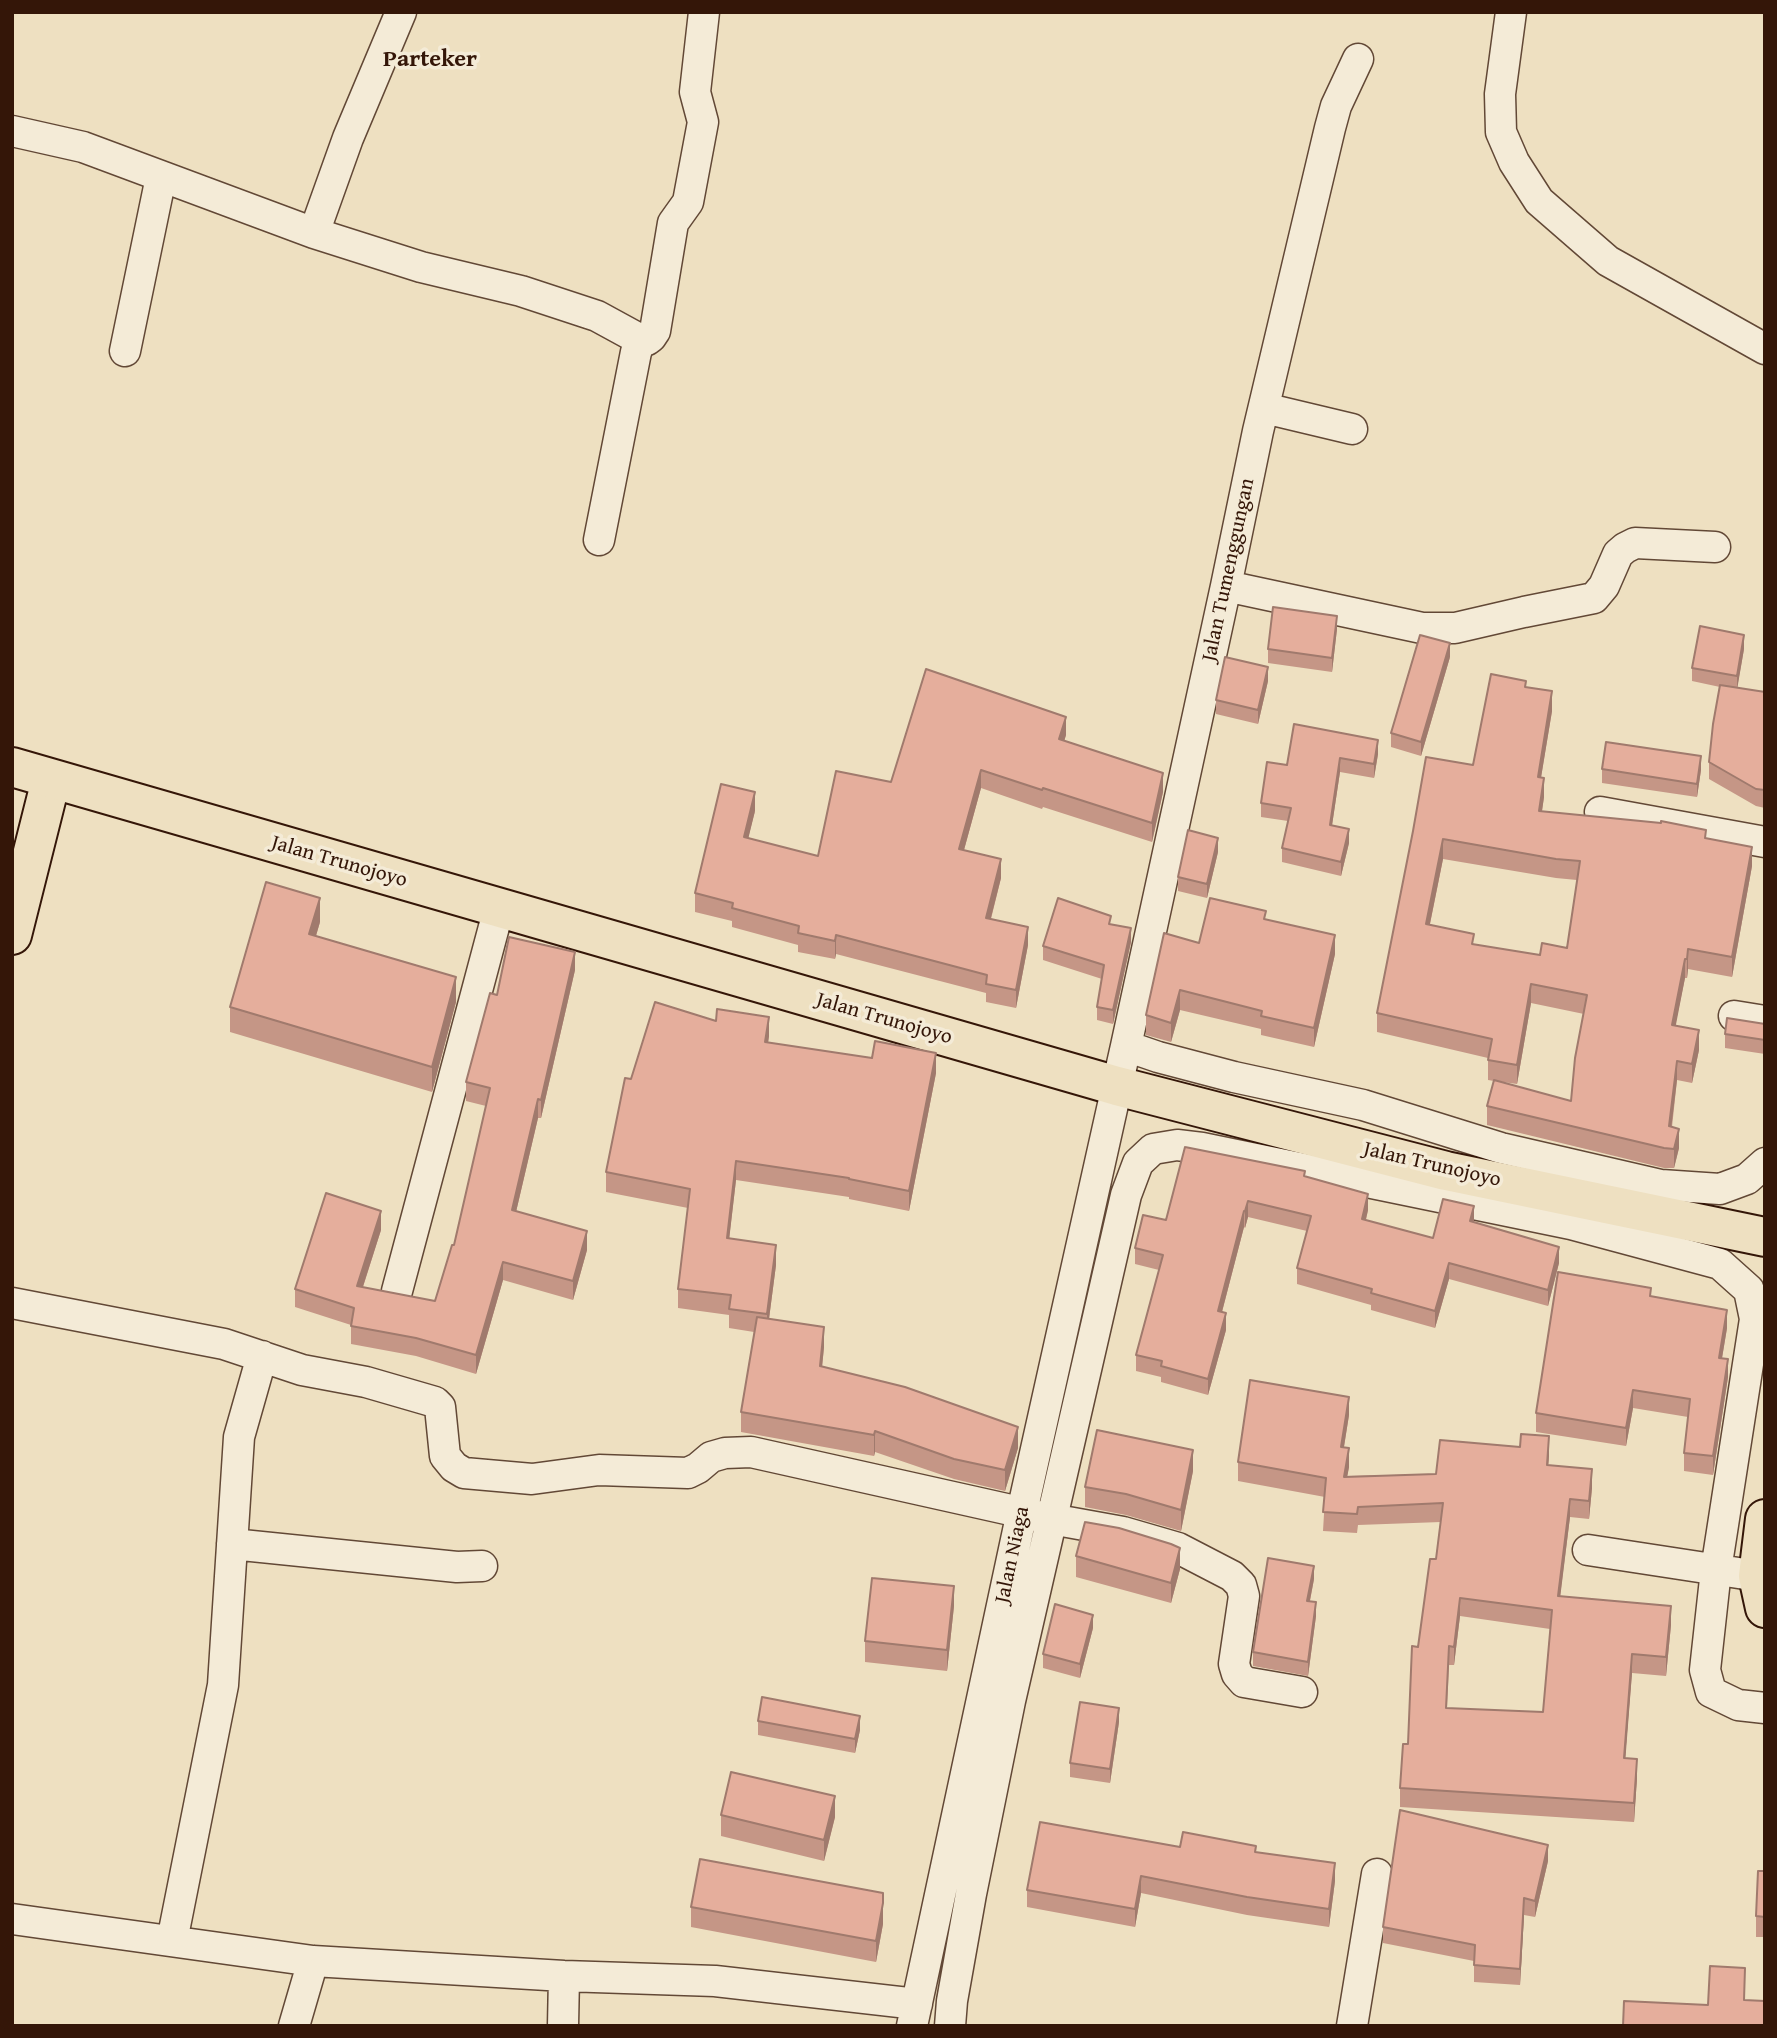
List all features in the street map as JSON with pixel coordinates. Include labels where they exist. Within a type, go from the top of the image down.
[{"type":"main road","name":"Jalan Trunojoyo","points":[[12,767],[1117,1086],[1446,1171],[1765,1237]]},
{"type":"main road","points":[[12,935],[51,780]]},
{"type":"main road","points":[[1761,1592],[1765,1519]]},
{"type":"street","points":[[314,233],[348,138],[401,12]]},
{"type":"street","points":[[1511,12],[1500,94],[1500,132],[1514,162],[1539,201],[1608,261],[1765,349]]},
{"type":"street","points":[[12,131],[83,147],[314,233],[421,267],[521,292],[584,312],[606,320],[641,340],[652,337],[655,331],[673,223],[688,202],[703,122],[695,92],[705,13]]},
{"type":"street","name":"Jalan Tumenggungan","points":[[1117,1086],[1258,431],[1330,128],[1336,106],[1358,59]]},
{"type":"street","points":[[125,351],[161,177]]},
{"type":"street","points":[[599,540],[636,352],[641,340]]},
{"type":"street","points":[[1264,408],[1352,429]]},
{"type":"street","points":[[1226,586],[1422,628],[1455,628],[1594,598],[1604,586],[1618,554],[1635,543],[1715,547]]},
{"type":"street","points":[[1600,812],[1765,842]]},
{"type":"street","points":[[397,1291],[499,908]]},
{"type":"street","points":[[1734,1016],[1765,1021]]},
{"type":"street","points":[[1126,1046],[1234,1077],[1363,1105],[1501,1148],[1661,1185],[1720,1189],[1747,1179],[1765,1163]]},
{"type":"street","name":"Jalan Niaga","points":[[915,2015],[1022,1512],[1117,1086]]},
{"type":"street","points":[[950,2026],[971,1894],[1010,1701],[1051,1519],[1126,1195],[1138,1163],[1153,1149],[1177,1145],[1202,1148],[1571,1224],[1720,1264],[1749,1290],[1755,1319],[1716,1570],[1705,1670],[1711,1692],[1738,1705],[1765,1708]]},
{"type":"street","points":[[12,1303],[224,1344],[302,1370],[366,1382],[435,1402],[440,1407],[445,1456],[454,1467],[464,1472],[532,1479],[599,1470],[688,1472],[698,1468],[711,1457],[725,1453],[751,1452],[1051,1519],[1123,1532],[1178,1548],[1232,1576],[1241,1585],[1244,1596],[1234,1664],[1237,1674],[1244,1682],[1302,1692]]},
{"type":"street","points":[[172,1941],[223,1685],[239,1437],[262,1356]]},
{"type":"street","points":[[232,1544],[457,1567],[482,1566]]},
{"type":"street","points":[[1588,1550],[1716,1570],[1761,1592]]},
{"type":"street","points":[[1352,2026],[1377,1874]]},
{"type":"street","points":[[12,1919],[313,1961],[564,1976],[715,1981],[915,2015]]},
{"type":"street","points":[[294,2026],[313,1961]]},
{"type":"street","points":[[563,2026],[564,1976]]},
{"type":"building","points":[[1273,607],[1337,616],[1332,658],[1268,649]]},
{"type":"building","points":[[1700,626],[1744,635],[1737,676],[1692,668]]},
{"type":"building","points":[[1420,635],[1450,643],[1421,742],[1391,733]]},
{"type":"building","points":[[1225,657],[1268,667],[1258,710],[1216,700]]},
{"type":"building","points":[[926,669],[1066,717],[1059,739],[1163,773],[1152,823],[981,770],[959,849],[1001,859],[986,918],[1028,927],[1016,990],[986,984],[987,975],[836,935],[835,941],[798,933],[799,926],[732,908],[733,903],[695,893],[721,784],[755,792],[744,837],[818,856],[836,771],[891,782]]},
{"type":"building","points":[[1491,674],[1526,681],[1525,687],[1552,691],[1538,777],[1544,778],[1539,811],[1661,821],[1706,830],[1705,838],[1752,847],[1732,957],[1688,949],[1685,959],[1672,1025],[1699,1030],[1692,1064],[1677,1061],[1669,1126],[1679,1129],[1674,1149],[1487,1106],[1494,1080],[1571,1101],[1575,1058],[1587,995],[1531,984],[1517,1065],[1488,1060],[1492,1039],[1377,1013],[1426,757],[1473,765]],"holes":[[[1443,839],[1580,861],[1567,948],[1542,943],[1540,955],[1472,944],[1474,934],[1426,924]]]},
{"type":"building","points":[[1720,685],[1765,692],[1765,790],[1756,789],[1709,762]]},
{"type":"building","points":[[1294,724],[1378,740],[1374,764],[1340,758],[1330,825],[1349,829],[1341,862],[1282,848],[1291,808],[1261,803],[1267,762],[1287,765]]},
{"type":"building","points":[[1606,742],[1701,756],[1697,784],[1602,769]]},
{"type":"building","points":[[1188,830],[1218,838],[1207,884],[1178,877]]},
{"type":"building","points":[[266,882],[320,898],[309,934],[456,977],[432,1067],[230,1007]]},
{"type":"building","points":[[1058,898],[1111,916],[1109,924],[1131,928],[1113,1010],[1097,1007],[1104,965],[1043,946]]},
{"type":"building","points":[[1210,898],[1266,911],[1264,919],[1335,935],[1314,1028],[1261,1016],[1262,1011],[1180,990],[1171,1023],[1146,1015],[1164,933],[1199,943]]},
{"type":"building","points":[[509,937],[575,952],[512,1210],[587,1231],[573,1281],[503,1262],[476,1355],[416,1338],[351,1326],[354,1308],[295,1289],[326,1193],[381,1211],[357,1286],[435,1301],[454,1245],[490,1088],[466,1082],[490,993],[497,995]]},
{"type":"building","points":[[655,1002],[716,1021],[717,1009],[769,1017],[765,1042],[872,1058],[875,1041],[936,1053],[909,1191],[849,1178],[736,1161],[727,1238],[776,1245],[767,1314],[729,1309],[731,1295],[678,1289],[690,1189],[606,1172],[625,1078],[631,1079]]},
{"type":"building","points":[[1727,1018],[1765,1024],[1765,1040],[1725,1034]]},
{"type":"building","points":[[1185,1147],[1305,1171],[1304,1176],[1368,1194],[1362,1219],[1433,1238],[1443,1199],[1474,1206],[1470,1221],[1559,1247],[1548,1290],[1449,1263],[1435,1311],[1371,1293],[1372,1289],[1297,1268],[1311,1216],[1248,1201],[1218,1311],[1226,1313],[1208,1379],[1161,1366],[1162,1361],[1136,1355],[1163,1255],[1135,1248],[1143,1215],[1166,1220]]},
{"type":"building","points":[[1558,1272],[1651,1288],[1650,1296],[1727,1310],[1719,1358],[1728,1359],[1713,1456],[1684,1453],[1690,1399],[1633,1390],[1626,1428],[1536,1413]]},
{"type":"building","points":[[757,1317],[824,1327],[820,1366],[905,1387],[1018,1427],[1005,1470],[954,1459],[875,1431],[874,1435],[741,1412]]},
{"type":"building","points":[[1250,1380],[1349,1397],[1341,1447],[1349,1448],[1344,1477],[1436,1474],[1440,1440],[1520,1447],[1521,1434],[1549,1436],[1547,1465],[1592,1469],[1589,1501],[1570,1499],[1558,1596],[1671,1606],[1666,1657],[1632,1654],[1624,1758],[1637,1759],[1634,1803],[1400,1788],[1403,1744],[1408,1744],[1412,1646],[1418,1647],[1430,1559],[1436,1559],[1443,1503],[1358,1507],[1357,1514],[1323,1512],[1326,1478],[1238,1462]],"holes":[[[1460,1598],[1552,1610],[1543,1712],[1446,1708],[1449,1646],[1454,1647]]]},
{"type":"building","points":[[1097,1430],[1193,1450],[1181,1510],[1126,1494],[1085,1487]]},
{"type":"building","points":[[1085,1522],[1119,1528],[1180,1548],[1171,1583],[1076,1556]]},
{"type":"building","points":[[1268,1558],[1314,1566],[1307,1601],[1316,1602],[1308,1662],[1253,1652]]},
{"type":"building","points":[[872,1578],[954,1586],[947,1650],[865,1641]]},
{"type":"building","points":[[1055,1604],[1093,1615],[1080,1664],[1043,1654]]},
{"type":"building","points":[[762,1697],[860,1716],[855,1739],[758,1721]]},
{"type":"building","points":[[1080,1702],[1119,1708],[1110,1769],[1070,1763]]},
{"type":"building","points":[[731,1772],[835,1796],[824,1840],[721,1815]]},
{"type":"building","points":[[1400,1810],[1548,1845],[1535,1901],[1524,1898],[1520,1969],[1474,1965],[1475,1945],[1383,1927]]},
{"type":"building","points":[[1040,1822],[1180,1847],[1183,1832],[1256,1846],[1255,1852],[1335,1863],[1329,1909],[1247,1897],[1141,1876],[1135,1909],[1027,1890]]},
{"type":"building","points":[[700,1859],[883,1893],[876,1941],[691,1907]]},
{"type":"building","points":[[1758,1871],[1765,1871],[1765,1917],[1756,1916]]},
{"type":"building","points":[[1710,1966],[1745,1968],[1744,2000],[1765,2001],[1765,2026],[1623,2026],[1624,2001],[1708,2005]]},
{"type":"district","name":"Parteker","points":[[430,60]]}]
